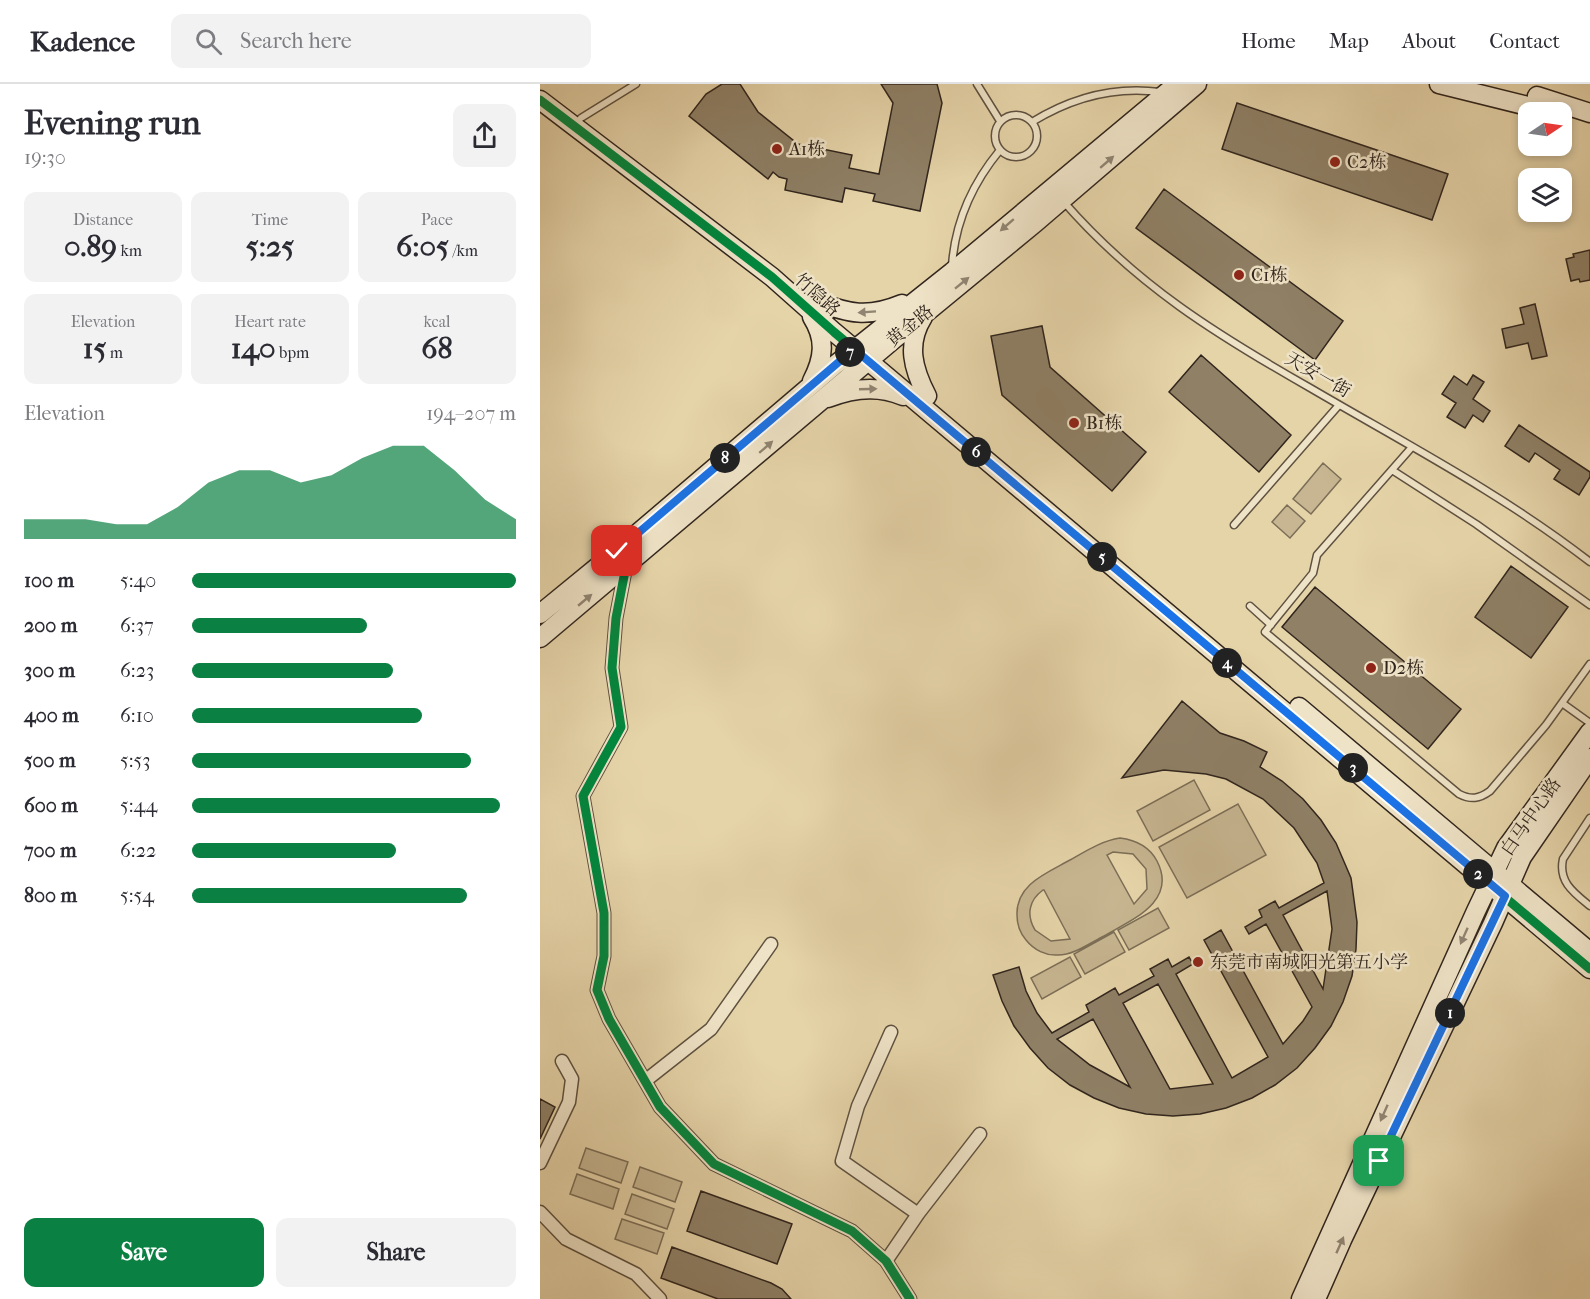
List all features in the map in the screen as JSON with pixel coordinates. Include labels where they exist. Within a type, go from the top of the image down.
[{"type":"street","name":"黄金路","points":[[922,305],[952,273],[1197,84]]},
{"type":"street","points":[[1439,84],[1518,104]]},
{"type":"street","points":[[1481,84],[1523,92],[1590,113]]},
{"type":"street","name":"竹隐路","points":[[540,87],[782,270],[811,304]]},
{"type":"street","name":"黄金路","points":[[540,614],[813,395],[1057,194],[1172,89]]},
{"type":"street","name":"竹隐路","points":[[540,100],[772,277],[811,304],[1507,890]]},
{"type":"street","points":[[1572,119],[1590,125]]},
{"type":"street","points":[[811,304],[865,314],[922,305],[911,353],[922,399],[889,390],[869,388],[813,395],[821,364],[823,341],[811,304]]},
{"type":"street","name":"黄金路","points":[[540,638],[626,566],[813,395]]},
{"type":"street","points":[[626,566],[616,618],[612,668],[621,727],[583,796],[604,913],[604,956],[597,990],[609,1019],[660,1107],[714,1164],[852,1232],[886,1260],[910,1299]]},
{"type":"street","name":"白马中心路","points":[[1301,1299],[1506,848],[1590,732]]},
{"type":"street","name":"白马中心路","points":[[1316,1299],[1522,857],[1590,758]]},
{"type":"street","points":[[1507,890],[1590,952]]},
{"type":"street","points":[[1507,890],[1590,969]]},
{"type":"street","points":[[645,1081],[711,1029],[771,944]]},
{"type":"street","points":[[891,1032],[858,1106],[842,1161],[918,1214]]},
{"type":"street","points":[[540,1163],[569,1102],[572,1079],[562,1060]]},
{"type":"street","points":[[886,1260],[918,1214],[980,1134]]},
{"type":"street","points":[[540,1212],[566,1239],[636,1274],[660,1299]]},
{"type":"lane","points":[[581,118],[636,84]]},
{"type":"lane","points":[[977,84],[1000,122]]},
{"type":"lane","points":[[1032,122],[1063,105],[1096,94],[1172,89]]},
{"type":"lane","points":[[1016,114],[1032,122],[1037,133],[1032,150],[1016,157],[1000,150],[996,145],[995,133],[1000,122],[1016,114]]},
{"type":"lane","points":[[952,273],[956,234],[968,198],[982,172],[1000,150]]},
{"type":"lane","name":"天安一街","points":[[1057,194],[1099,241],[1188,314],[1513,508],[1590,562]]},
{"type":"lane","points":[[1234,525],[1339,405]]},
{"type":"lane","points":[[1412,447],[1317,555],[1313,573],[1265,632],[1459,794],[1467,798],[1483,796],[1490,791],[1546,725],[1590,664]]},
{"type":"lane","points":[[1392,470],[1476,524],[1590,606]]},
{"type":"lane","points":[[1250,606],[1271,624]]},
{"type":"lane","points":[[1562,703],[1590,723]]},
{"type":"lane","points":[[1590,818],[1563,859],[1562,872],[1570,890],[1590,906]]},
{"type":"shaded area","points":[[1323,463],[1341,479],[1311,514],[1293,499]]},
{"type":"shaded area","points":[[1287,505],[1305,521],[1290,538],[1272,522]]},
{"type":"shaded area","points":[[1194,780],[1210,810],[1153,841],[1137,811]]},
{"type":"shaded area","points":[[1238,804],[1266,855],[1187,898],[1159,847]]},
{"type":"shaded area","points":[[1120,838],[1137,842],[1154,856],[1162,875],[1157,899],[1138,916],[1076,951],[1054,955],[1040,952],[1033,947],[1022,935],[1017,919],[1018,904],[1027,887],[1094,847]],"holes":[[[1113,852],[1133,854],[1146,869],[1147,889],[1134,904],[1107,855]],[[1044,890],[1070,939],[1051,941],[1035,930],[1030,919],[1030,908],[1035,898]]]},
{"type":"shaded area","points":[[1158,908],[1169,928],[1129,950],[1118,930]]},
{"type":"shaded area","points":[[1114,932],[1125,952],[1085,974],[1074,954]]},
{"type":"shaded area","points":[[1070,957],[1081,977],[1042,999],[1031,978]]},
{"type":"shaded area","points":[[586,1148],[628,1162],[621,1183],[579,1168]]},
{"type":"shaded area","points":[[640,1167],[682,1182],[675,1202],[633,1187]]},
{"type":"shaded area","points":[[577,1174],[619,1189],[613,1209],[570,1194]]},
{"type":"shaded area","points":[[632,1194],[674,1209],[667,1229],[625,1214]]},
{"type":"shaded area","points":[[622,1219],[664,1233],[657,1254],[615,1239]]},
{"type":"building","name":"A1栋","points":[[722,84],[740,84],[758,112],[798,144],[852,155],[849,168],[879,174],[893,103],[881,84],[937,84],[942,103],[920,211],[873,201],[875,194],[845,188],[842,202],[785,190],[787,179],[773,172],[768,179],[689,116],[706,94]]},
{"type":"building","name":"C2栋","points":[[1237,103],[1448,174],[1432,220],[1222,149]]},
{"type":"building","name":"C1栋","points":[[1164,189],[1343,321],[1315,360],[1136,228]]},
{"type":"building","points":[[1590,250],[1590,280],[1571,281],[1566,259],[1574,257],[1573,254]]},
{"type":"building","points":[[1535,304],[1547,356],[1532,359],[1528,343],[1506,348],[1502,329],[1524,324],[1520,308]]},
{"type":"building","name":"B1栋","points":[[1042,326],[1050,367],[1146,452],[1112,491],[1002,395],[991,336]]},
{"type":"building","points":[[1201,355],[1291,435],[1259,472],[1169,392]]},
{"type":"building","points":[[1473,375],[1484,382],[1473,399],[1490,411],[1483,422],[1473,415],[1465,428],[1447,417],[1456,403],[1442,394],[1454,376],[1467,385]]},
{"type":"building","points":[[1519,425],[1590,472],[1590,477],[1579,495],[1554,479],[1560,470],[1535,453],[1529,462],[1505,446]]},
{"type":"building","points":[[1511,566],[1568,607],[1531,658],[1475,617]]},
{"type":"building","name":"D2栋","points":[[1315,587],[1461,709],[1428,749],[1282,627]]},
{"type":"building","points":[[1182,701],[1220,733],[1267,752],[1260,767],[1282,781],[1303,799],[1321,820],[1336,843],[1351,878],[1357,922],[1356,949],[1352,976],[1331,1026],[1297,1068],[1275,1085],[1252,1098],[1226,1108],[1200,1114],[1173,1116],[1146,1114],[1119,1108],[1070,1085],[1048,1068],[1014,1026],[993,975],[1019,967],[1026,991],[1037,1013],[1052,1033],[1089,1012],[1086,1005],[1115,988],[1119,995],[1154,976],[1150,969],[1168,959],[1172,967],[1189,957],[1193,964],[1176,974],[1232,1078],[1268,1057],[1204,940],[1221,930],[1283,1044],[1303,1021],[1312,1007],[1266,924],[1249,934],[1245,927],[1262,917],[1259,910],[1275,901],[1279,908],[1324,883],[1317,863],[1294,828],[1263,799],[1226,779],[1206,774],[1164,770],[1122,778]],"holes":[[[1327,891],[1332,929],[1323,989],[1283,915]],[[1158,984],[1213,1084],[1170,1089],[1123,1003]],[[1093,1019],[1130,1087],[1090,1065],[1057,1039]]]},
{"type":"building","points":[[540,1099],[555,1107],[540,1139]]},
{"type":"building","points":[[701,1191],[792,1224],[777,1264],[687,1231]]},
{"type":"building","points":[[672,1247],[771,1283],[782,1289],[791,1299],[718,1299],[661,1278]]},
{"type":"cycle path","points":[[540,100],[772,277],[834,332],[1590,969]]},
{"type":"cycle path","points":[[626,566],[616,618],[612,668],[621,727],[583,796],[604,913],[604,956],[597,990],[609,1019],[660,1107],[714,1164],[852,1231],[886,1261],[910,1299]]},
{"type":"place","name":"A1栋","points":[[777,149]]},
{"type":"place","name":"C2栋","points":[[1335,162]]},
{"type":"place","name":"C1栋","points":[[1239,275]]},
{"type":"place","name":"B1栋","points":[[1074,423]]},
{"type":"place","name":"D2栋","points":[[1371,668]]},
{"type":"place","name":"东莞市南城阳光第五小学","points":[[1198,962]]},
{"type":"route","points":[[617,551],[854,349],[1505,896],[1379,1161]]}]
